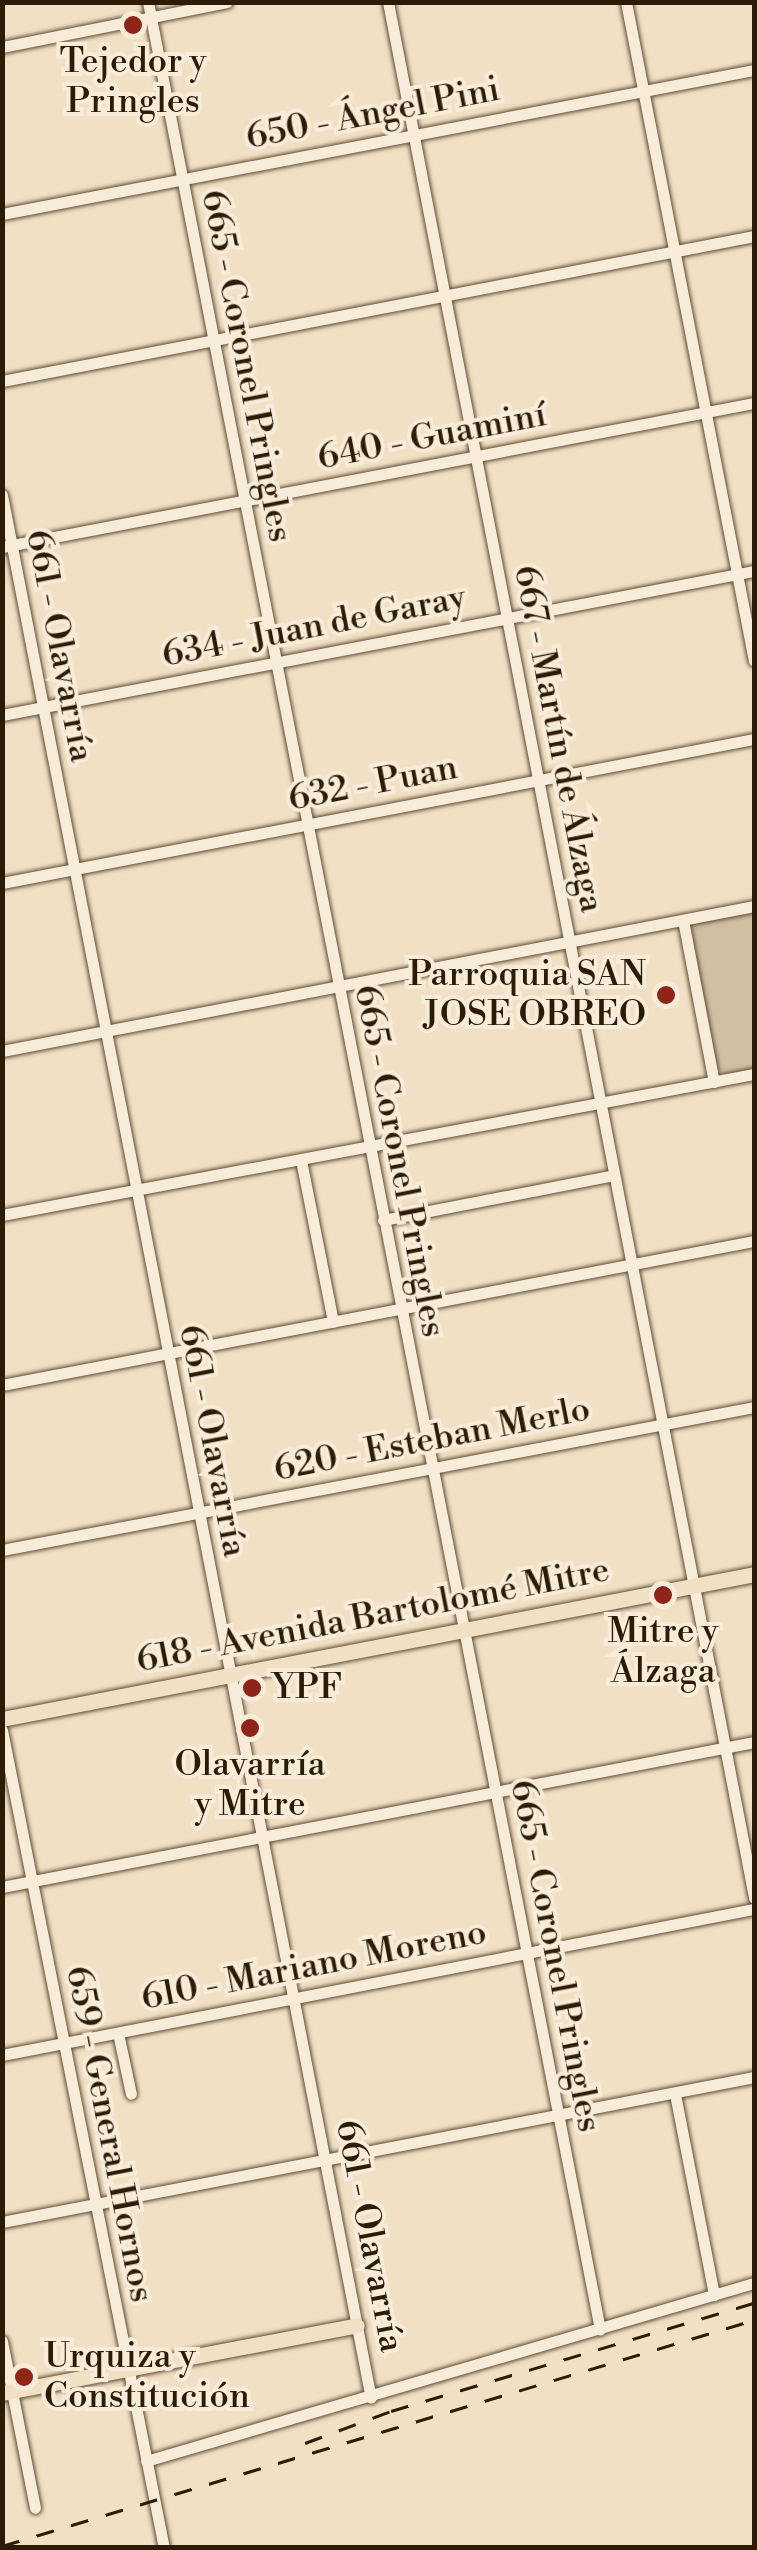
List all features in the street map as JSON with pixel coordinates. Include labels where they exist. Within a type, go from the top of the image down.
[{"type":"main road","name":"618 - Avenida Bartolomé Mitre","points":[[2,1719],[754,1574]]},
{"type":"main road","points":[[7,2392],[358,2325]]},
{"type":"street","name":"665 - Coronel Pringles","points":[[148,2],[600,2330]]},
{"type":"street","points":[[2,47],[227,2]]},
{"type":"street","name":"667 - Martín de Álzaga","points":[[388,2],[754,1898]]},
{"type":"street","points":[[626,2],[754,661]]},
{"type":"street","name":"650 - Ángel Pini","points":[[2,214],[754,70]]},
{"type":"street","points":[[2,381],[754,236]]},
{"type":"street","name":"640 - Guaminí","points":[[7,546],[754,403]]},
{"type":"street","name":"661 - Olavarría","points":[[2,495],[7,546],[106,1031],[371,2398]]},
{"type":"street","name":"634 - Juan de Garay","points":[[2,715],[754,571]]},
{"type":"street","name":"632 - Puan","points":[[2,883],[754,739]]},
{"type":"street","points":[[2,1051],[754,906]]},
{"type":"street","points":[[683,920],[714,1082]]},
{"type":"street","points":[[2,1215],[754,1074]]},
{"type":"street","points":[[301,1160],[333,1322]]},
{"type":"street","points":[[383,1220],[614,1175]]},
{"type":"street","points":[[2,1385],[754,1241]]},
{"type":"street","name":"620 - Esteban Merlo","points":[[2,1550],[754,1406]]},
{"type":"street","name":"659 - General Hornos","points":[[2,1730],[164,2548]]},
{"type":"street","points":[[2,1887],[754,1742]]},
{"type":"street","name":"610 - Mariano Moreno","points":[[2,2055],[754,1909]]},
{"type":"street","points":[[118,2032],[130,2094]]},
{"type":"street","points":[[2,2222],[754,2078]]},
{"type":"street","points":[[675,2094],[714,2295]]},
{"type":"street","points":[[146,2461],[178,2455],[754,2283]]},
{"type":"street","points":[[2,2341],[7,2392],[34,2508]]},
{"type":"street","points":[[154,2494],[167,2463],[178,2455]]},
{"type":"shaded area","points":[[754,911],[754,1069],[725,1075],[716,1068],[688,924]]},
{"type":"railway","points":[[305,2443],[391,2411],[754,2303]]},
{"type":"railway","points":[[2,2546],[754,2320]]},
{"type":"place","name":"Tejedor y Pringles","points":[[133,25]]},
{"type":"place","name":"Parroquia SAN JOSE OBREO","points":[[666,995]]},
{"type":"place","name":"Mitre y Álzaga","points":[[663,1595]]},
{"type":"place","name":"YPF","points":[[252,1688]]},
{"type":"place","name":"Olavarría y Mitre","points":[[250,1728]]},
{"type":"place","name":"Urquiza y Constitución","points":[[24,2377]]}]
